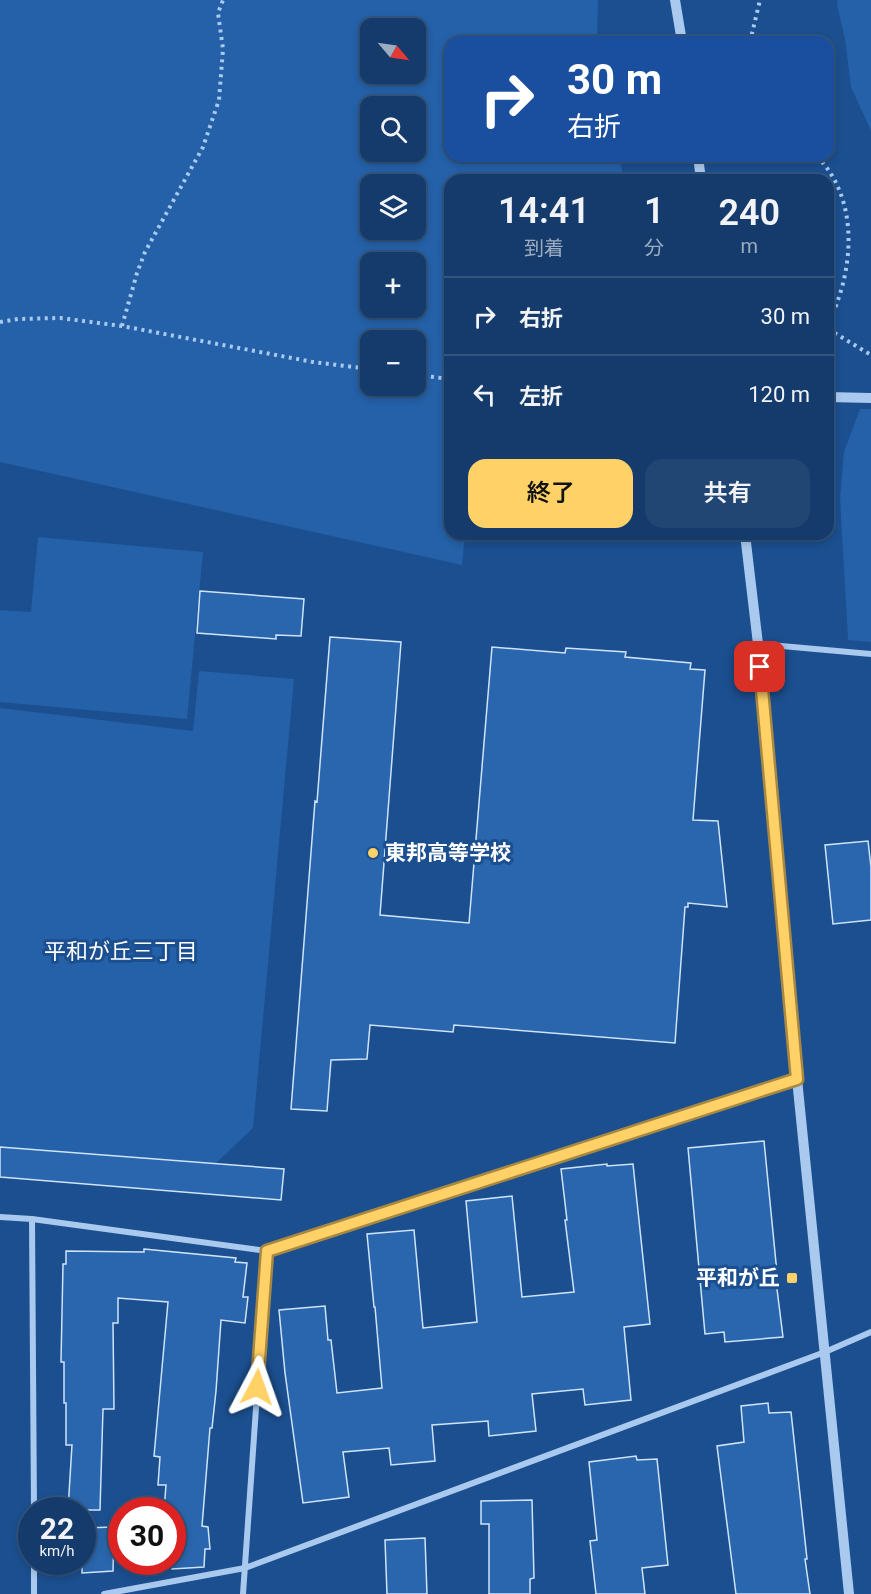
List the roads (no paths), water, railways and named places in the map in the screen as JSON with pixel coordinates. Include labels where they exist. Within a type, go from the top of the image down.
[{"type":"street","points":[[675,0],[681,36]]},
{"type":"street","points":[[834,397],[871,398]]},
{"type":"street","points":[[746,540],[758,644],[797,1079],[849,1594]]},
{"type":"street","points":[[758,644],[871,654]]},
{"type":"street","points":[[0,1217],[32,1219],[267,1251],[797,1079]]},
{"type":"street","points":[[32,1219],[33,1497]]},
{"type":"street","points":[[243,1594],[267,1251]]},
{"type":"street","points":[[104,1594],[245,1568],[825,1352],[871,1332]]},
{"type":"street","points":[[34,1575],[34,1594]]},
{"type":"place","name":"東邦高等学校","points":[[373,853]]},
{"type":"place","name":"平和が丘","points":[[792,1278]]},
{"type":"district","name":"平和が丘三丁目","points":[[121,951]]}]
